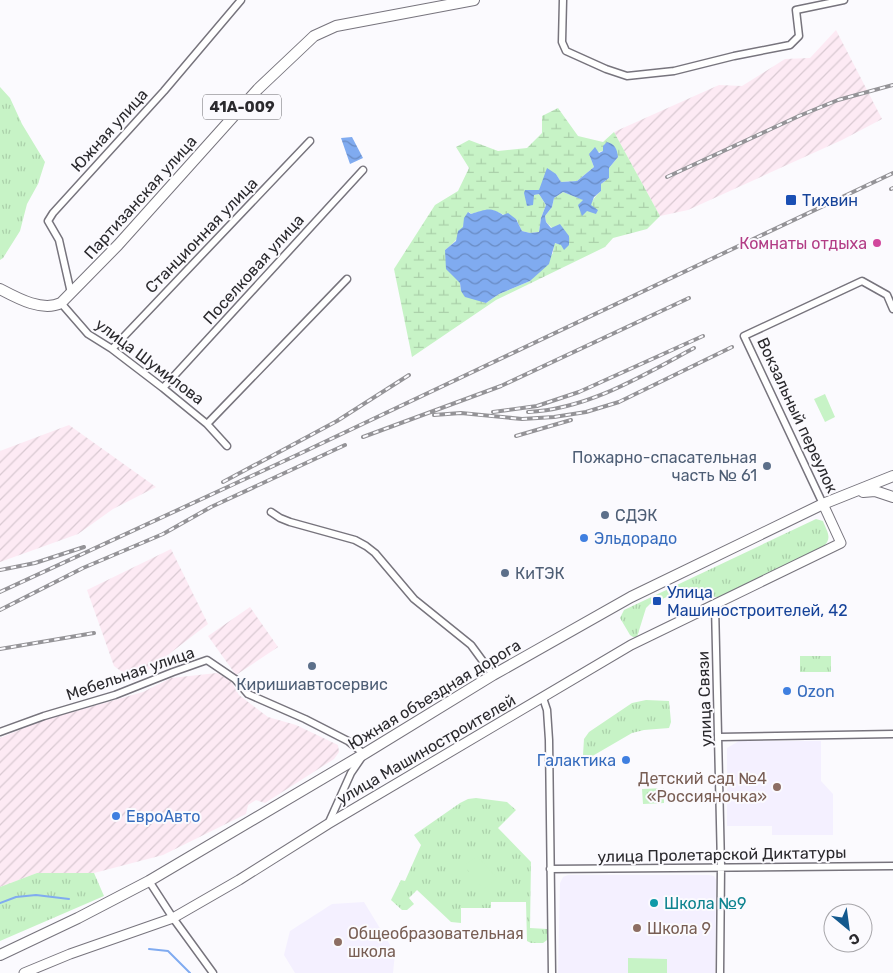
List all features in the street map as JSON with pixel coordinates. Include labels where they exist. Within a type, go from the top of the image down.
[{"type":"main road","name":"Партизанская улица","points":[[61,302],[118,245],[258,89],[314,36],[336,26],[474,0]]},
{"type":"main road","points":[[0,289],[26,302],[52,307],[61,302]]},
{"type":"main road","name":"Южная объездная дорога","points":[[0,955],[78,918],[149,881],[364,754],[493,675],[631,597],[823,504],[893,476]]},
{"type":"main road","points":[[855,492],[875,491],[893,497]]},
{"type":"street","name":"Южная улица","points":[[71,294],[59,240],[48,221],[53,212],[164,91],[241,0]]},
{"type":"street","points":[[563,0],[562,42],[566,51],[606,70],[627,76],[674,71],[734,56],[790,45],[799,36],[796,10],[844,0]]},
{"type":"street","name":"Станционная улица","points":[[112,348],[310,141]]},
{"type":"street","name":"Поселковая улица","points":[[164,388],[362,170]]},
{"type":"street","points":[[207,424],[348,279]]},
{"type":"street","name":"Вокзальный переулок","points":[[841,543],[744,336],[862,280],[886,295],[893,308]]},
{"type":"street","name":"улица Шумилова","points":[[61,302],[88,334],[112,348],[164,388],[207,424],[227,446]]},
{"type":"street","points":[[271,512],[290,522],[355,540],[366,546],[375,553],[414,599],[471,645],[493,675]]},
{"type":"street","name":"улица Машиностроителей","points":[[24,973],[70,954],[173,918],[631,645],[841,543]]},
{"type":"street","name":"улица Связи","points":[[714,605],[719,737],[720,973]]},
{"type":"street","name":"Мебельная улица","points":[[0,732],[44,716],[116,695],[206,660],[235,679],[248,694],[305,719],[348,741],[364,754]]},
{"type":"street","points":[[544,698],[547,710],[549,740],[552,973]]},
{"type":"street","points":[[719,737],[893,734]]},
{"type":"street","points":[[328,824],[351,773],[364,754]]},
{"type":"street","name":"улица Пролетарской Диктатуры","points":[[550,869],[721,866],[893,866]]},
{"type":"street","points":[[149,881],[213,973]]},
{"type":"shaded area","points":[[836,30],[882,119],[842,140],[688,210],[660,216],[614,132],[719,85],[742,86],[785,59],[810,58]]},
{"type":"shaded area","points":[[69,425],[156,487],[113,509],[78,534],[0,562],[0,451]]},
{"type":"shaded area","points":[[171,549],[208,624],[134,681],[114,666],[87,590]]},
{"type":"shaded area","points":[[250,607],[278,647],[236,675],[208,636]]},
{"type":"shaded area","points":[[217,673],[231,681],[239,695],[268,717],[296,725],[338,745],[339,752],[334,759],[265,803],[256,800],[248,805],[246,814],[163,855],[94,873],[37,873],[0,887],[0,738],[41,721],[143,692],[171,678]]},
{"type":"shaded area","name":"Детский сад №4 «Россияночка»","points":[[739,741],[821,741],[821,781],[833,794],[833,835],[772,835],[772,826],[727,826],[727,748]]},
{"type":"shaded area","name":"Школа 9","points":[[568,875],[714,876],[716,880],[715,973],[558,973],[560,883],[563,877]]},
{"type":"shaded area","name":"Общеобразовательная школа","points":[[364,902],[395,953],[393,973],[295,973],[284,955],[290,931],[332,904]]},
{"type":"green space","points":[[0,87],[10,98],[22,124],[45,162],[38,184],[27,204],[20,231],[0,260]]},
{"type":"green space","points":[[558,108],[578,136],[603,142],[614,132],[660,216],[647,229],[613,238],[605,247],[496,300],[412,357],[394,269],[435,205],[458,191],[469,168],[456,147],[469,140],[498,151],[527,148],[542,133],[542,116]],"holes":[[[603,151],[618,157],[609,168],[609,178],[601,184],[601,191],[582,215],[584,200],[563,192],[554,198],[552,207],[545,216],[546,222],[569,245],[554,243],[553,253],[530,281],[499,294],[486,303],[461,291],[460,283],[445,250],[460,235],[465,218],[469,212],[471,214],[486,210],[494,211],[516,219],[522,231],[530,233],[539,232],[541,218],[546,205],[539,194],[534,195],[556,174],[561,182],[577,181],[594,167],[589,154]]]},
{"type":"green space","points":[[825,394],[835,417],[825,422],[814,399]]},
{"type":"green space","points":[[816,519],[823,521],[828,535],[828,541],[823,547],[722,597],[714,597],[691,587],[650,604],[646,608],[637,637],[630,635],[620,618],[624,610]]},
{"type":"green space","points":[[800,656],[831,656],[831,672],[800,672]]},
{"type":"green space","points":[[646,700],[669,701],[671,722],[669,728],[632,733],[589,758],[585,758],[583,755],[584,739],[589,732],[632,703]]},
{"type":"green space","points":[[664,788],[664,803],[643,804],[642,789]]},
{"type":"green space","points":[[476,798],[507,802],[516,810],[498,828],[531,862],[530,928],[547,929],[547,940],[543,943],[527,941],[526,902],[491,902],[491,908],[461,908],[461,923],[451,922],[417,890],[409,898],[414,904],[407,910],[402,910],[391,900],[401,880],[405,881],[421,845],[414,835],[460,803]]},
{"type":"green space","points":[[477,856],[497,878],[484,889],[464,866]]},
{"type":"green space","points":[[37,873],[94,873],[104,896],[0,941],[0,887]]},
{"type":"green space","points":[[628,958],[667,959],[667,973],[628,973]]},
{"type":"water","points":[[352,137],[363,158],[350,164],[341,138]]},
{"type":"water","points":[[607,142],[615,147],[618,157],[609,168],[609,178],[601,184],[601,191],[594,197],[591,205],[598,210],[596,214],[587,211],[582,216],[578,205],[583,200],[563,192],[554,198],[552,207],[545,216],[546,222],[551,228],[560,224],[569,236],[569,245],[564,250],[561,245],[555,243],[549,264],[530,281],[499,294],[486,303],[465,297],[461,291],[460,283],[446,269],[445,250],[456,241],[458,231],[463,227],[464,218],[468,212],[471,214],[484,210],[494,210],[503,215],[508,213],[516,219],[522,231],[530,233],[539,232],[541,218],[546,205],[539,194],[534,195],[533,205],[527,206],[525,190],[539,190],[547,168],[556,174],[561,182],[577,181],[594,167],[589,154],[595,147],[599,153],[603,151],[603,146]]},
{"type":"waterway","points":[[0,903],[16,897],[36,895],[69,899]]},
{"type":"waterway","points":[[149,949],[168,951],[190,973]]},
{"type":"railway","points":[[667,177],[838,100],[893,85]]},
{"type":"railway","points":[[0,592],[297,455],[893,173]]},
{"type":"railway","points":[[363,437],[501,386],[689,298]]},
{"type":"railway","points":[[493,412],[537,406],[579,392],[703,336]]},
{"type":"railway","points":[[434,415],[461,413],[522,419],[586,412],[619,402],[732,347]]},
{"type":"railway","points":[[528,412],[550,410],[593,398],[634,380],[694,348]]},
{"type":"railway","points":[[223,482],[337,421],[409,375]]},
{"type":"railway","points":[[516,436],[571,420]]},
{"type":"railway","points":[[0,610],[83,568],[163,534],[211,507],[345,445]]},
{"type":"railway","points":[[0,570],[35,563],[84,547]]},
{"type":"railway","points":[[0,649],[94,633]]},
{"type":"place","name":"Тихвин","points":[[791,200]]},
{"type":"place","name":"Комнаты отдыха","points":[[877,243]]},
{"type":"place","name":"Пожарно-спасательная часть № 61","points":[[767,466]]},
{"type":"place","name":"СДЭК","points":[[605,515]]},
{"type":"place","name":"Эльдорадо","points":[[584,538]]},
{"type":"place","name":"КиТЭК","points":[[505,573]]},
{"type":"place","name":"Улица Машиностроителей, 42","points":[[657,601]]},
{"type":"place","name":"Киришиавтосервис","points":[[312,666]]},
{"type":"place","name":"Ozon","points":[[787,691]]},
{"type":"place","name":"Галактика","points":[[626,760]]},
{"type":"place","name":"Детский сад №4 «Россияночка»","points":[[777,787]]},
{"type":"place","name":"ЕвроАвто","points":[[116,816]]},
{"type":"place","name":"Школа №9","points":[[654,903]]},
{"type":"place","name":"Школа 9","points":[[637,928]]},
{"type":"place","name":"Общеобразовательная школа","points":[[338,942]]}]
